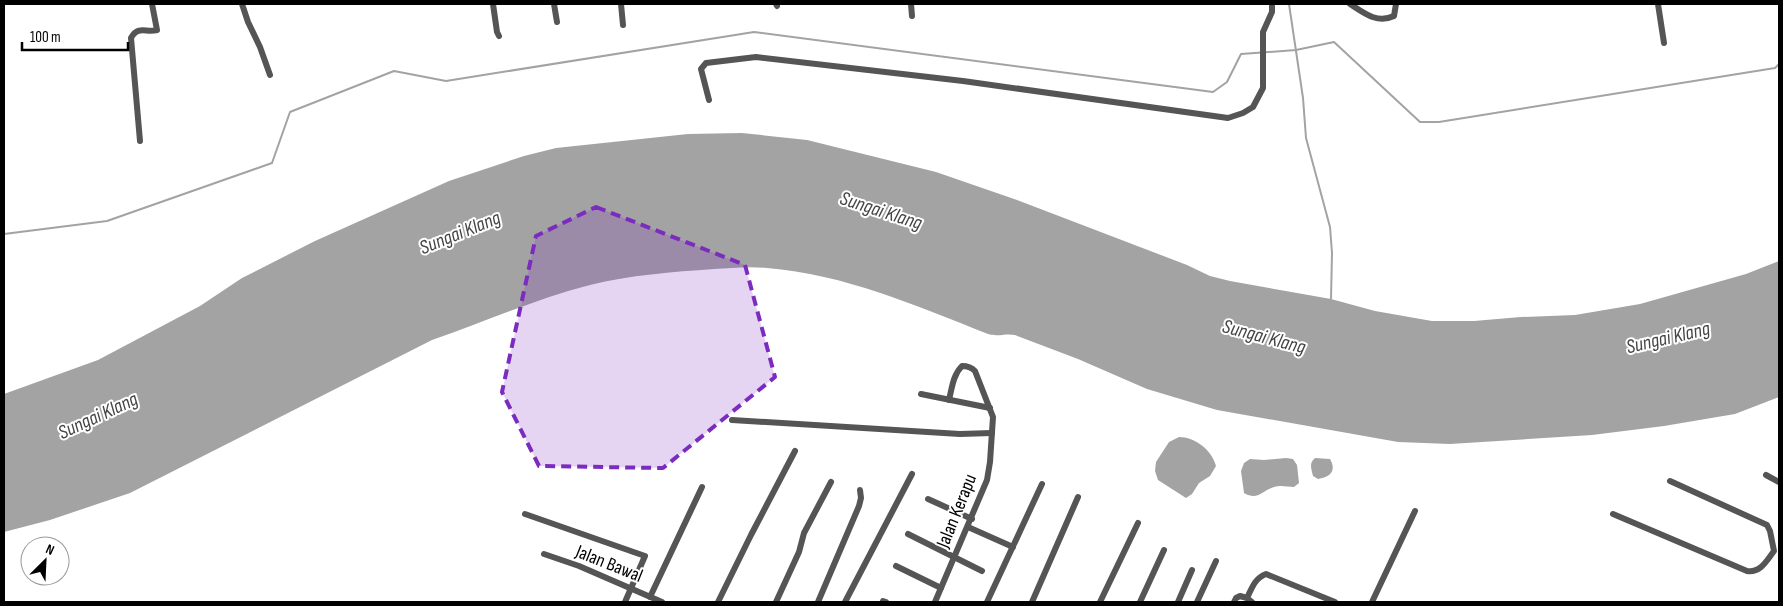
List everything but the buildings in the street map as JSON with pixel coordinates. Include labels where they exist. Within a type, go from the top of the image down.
[{"type":"street","points":[[140,141],[131,38],[139,30],[157,30],[152,4]]},
{"type":"street","points":[[242,4],[270,75]]},
{"type":"street","points":[[493,4],[497,32],[500,36]]},
{"type":"street","points":[[554,4],[557,22]]},
{"type":"street","points":[[620,4],[623,25]]},
{"type":"street","points":[[910,4],[912,16]]},
{"type":"street","points":[[709,100],[700,69],[702,66],[706,63],[756,57],[963,81],[1228,118],[1253,107],[1263,88],[1265,65],[1262,42],[1272,12],[1272,4]]},
{"type":"street","points":[[1350,4],[1370,17],[1385,20],[1394,16],[1396,4]]},
{"type":"street","points":[[1658,4],[1664,43]]},
{"type":"street","name":"Jalan Kerapu","points":[[935,602],[987,480],[992,440],[993,417],[975,371],[967,366],[962,366],[959,369],[949,400]]},
{"type":"street","points":[[921,394],[990,408]]},
{"type":"street","points":[[732,420],[960,434],[992,433]]},
{"type":"street","points":[[718,602],[795,451]]},
{"type":"street","points":[[845,602],[912,474]]},
{"type":"street","points":[[1766,476],[1779,482]]},
{"type":"street","points":[[1613,514],[1747,571],[1762,567],[1776,552],[1767,525],[1670,481]]},
{"type":"street","points":[[776,602],[799,552],[804,533],[830,482]]},
{"type":"street","points":[[987,602],[1042,484]]},
{"type":"street","points":[[650,597],[702,487]]},
{"type":"street","points":[[818,602],[859,506],[860,490]]},
{"type":"street","points":[[1032,602],[1078,497]]},
{"type":"street","points":[[928,499],[972,519]]},
{"type":"street","points":[[1372,602],[1415,511]]},
{"type":"street","points":[[525,514],[645,556],[626,602]]},
{"type":"street","points":[[1100,602],[1138,523]]},
{"type":"street","points":[[968,527],[1013,547]]},
{"type":"street","points":[[908,534],[982,571]]},
{"type":"street","points":[[1140,602],[1164,550]]},
{"type":"street","name":"Jalan Bawal","points":[[544,554],[579,566],[662,602]]},
{"type":"street","points":[[1197,602],[1216,561]]},
{"type":"street","points":[[896,566],[941,588]]},
{"type":"street","points":[[1178,602],[1192,570]]},
{"type":"street","points":[[1234,602],[1240,596],[1249,600],[1258,577],[1266,574],[1334,602]]},
{"type":"highlighted area","points":[[596,207],[745,265],[775,377],[663,468],[539,466],[502,392],[536,236]]},
{"type":"water","name":"Sungai Klang","points":[[742,133],[807,140],[936,172],[1017,200],[1187,265],[1210,276],[1331,299],[1375,311],[1432,321],[1474,321],[1575,315],[1640,304],[1746,274],[1779,261],[1779,397],[1735,414],[1664,426],[1592,435],[1450,444],[1398,442],[1217,410],[1147,389],[1078,359],[1015,335],[988,334],[880,293],[824,277],[796,271],[761,267],[698,270],[636,276],[590,285],[530,304],[432,340],[130,493],[50,520],[4,532],[4,394],[98,360],[200,306],[242,278],[315,241],[449,181],[524,156],[556,148],[688,134]]},
{"type":"water","points":[[1179,437],[1197,442],[1211,455],[1216,466],[1210,476],[1199,483],[1192,494],[1186,498],[1158,480],[1155,471],[1156,462],[1169,442]]},
{"type":"water","points":[[1315,458],[1330,459],[1333,467],[1329,475],[1318,479],[1313,476],[1311,464]]},
{"type":"water","points":[[1250,459],[1293,459],[1297,465],[1299,483],[1294,487],[1274,487],[1256,496],[1244,493],[1241,471],[1244,463]]},
{"type":"waterway","points":[[1289,4],[1303,98],[1306,138],[1330,227],[1332,253],[1331,299]]},
{"type":"waterway","points":[[4,234],[107,221],[272,163],[290,112],[394,71],[446,81],[754,32],[1213,92],[1227,82],[1241,54],[1296,50],[1334,42],[1420,122],[1439,122],[1775,68],[1779,64]]}]
